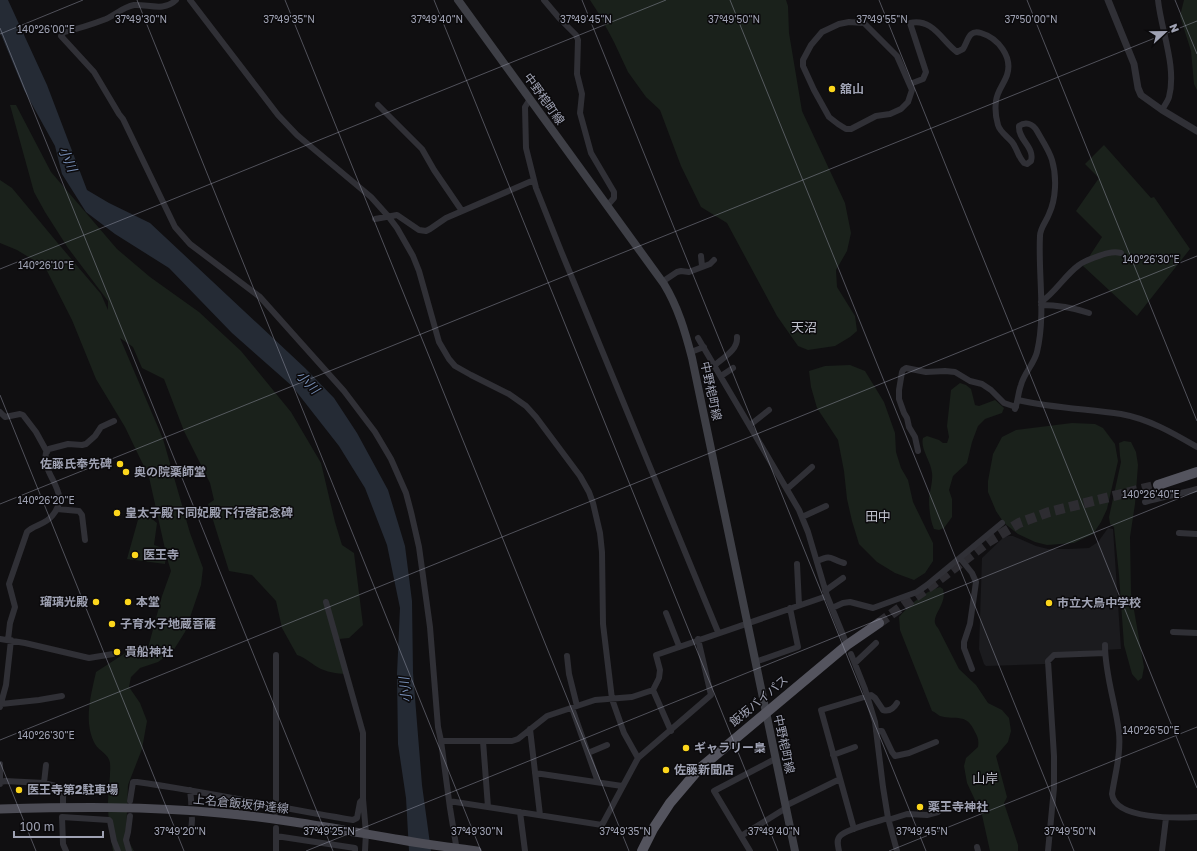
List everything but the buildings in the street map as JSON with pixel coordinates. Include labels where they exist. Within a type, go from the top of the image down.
[{"type":"highway","points":[[1158,485],[1197,472]]},
{"type":"highway","name":"飯坂バイパス","points":[[642,851],[653,829],[681,789],[699,769],[847,645],[879,623]]},
{"type":"main road","name":"中野梍町線","points":[[458,0],[662,282],[679,311],[691,352],[794,851]]},
{"type":"main road","name":"上名倉飯坂伊達線","points":[[0,808],[135,807],[220,812],[366,833],[455,849],[477,851]]},
{"type":"street","points":[[176,0],[169,5],[160,7],[133,6],[107,19],[64,32],[61,36],[94,72],[123,119],[175,227],[190,244],[260,297],[344,390],[375,432],[387,452],[406,493],[419,547],[427,602],[438,728],[455,849]]},
{"type":"street","points":[[190,0],[278,115],[297,135],[370,198],[388,216],[397,228],[413,256],[425,289],[439,342],[449,359],[456,366],[509,394],[526,406],[536,416],[580,476],[589,492],[597,515],[600,533],[602,552],[603,624],[612,699],[624,733],[638,758]]},
{"type":"street","points":[[544,0],[576,35],[578,40],[577,74],[582,94],[580,113],[591,153],[596,165],[614,192],[614,198],[607,206]]},
{"type":"street","points":[[1108,0],[1134,64],[1138,88],[1141,96],[1197,131]]},
{"type":"street","points":[[1158,0],[1169,56],[1171,86],[1169,98],[1162,110]]},
{"type":"street","points":[[860,22],[869,26],[897,56],[905,77],[910,84],[912,90],[908,102],[902,109],[890,114],[876,116],[851,129],[845,129],[829,116],[824,109],[805,72],[803,60],[811,45],[824,30],[839,24],[860,22]]},
{"type":"street","points":[[910,84],[923,79],[926,72],[910,25],[912,22],[921,23],[934,28],[957,52],[963,49],[969,36],[975,32],[979,32],[993,38],[1007,57],[1008,65],[1007,73],[996,100],[999,128],[1016,147],[1021,160],[1027,164],[1031,161],[1032,155],[1021,136],[1019,126],[1026,123],[1031,124],[1035,128],[1052,160],[1055,187],[1049,215],[1040,235],[1041,316],[1036,353],[1021,384],[1015,408],[1004,403],[991,390],[982,384],[970,381],[955,372],[926,372],[906,368],[902,372],[899,394],[909,427],[915,437],[918,451]]},
{"type":"street","points":[[530,100],[525,107],[526,148],[539,196],[718,632]]},
{"type":"street","points":[[378,105],[422,149],[434,170],[462,211]]},
{"type":"street","points":[[375,219],[397,215],[419,230],[423,231],[430,229],[446,218],[534,180]]},
{"type":"street","points":[[1041,304],[1055,291],[1070,273],[1081,264],[1102,254],[1116,252],[1121,253]]},
{"type":"street","points":[[701,256],[702,266]]},
{"type":"street","points":[[662,282],[677,272],[689,272],[714,260]]},
{"type":"street","points":[[1041,304],[1090,313]]},
{"type":"street","points":[[715,365],[735,347],[737,337]]},
{"type":"street","points":[[698,338],[750,425],[802,517],[826,593],[845,640]]},
{"type":"street","points":[[691,352],[704,347]]},
{"type":"street","points":[[721,376],[733,368]]},
{"type":"street","points":[[1018,400],[1035,404],[1123,414],[1157,425],[1197,446]]},
{"type":"street","points":[[750,425],[769,410]]},
{"type":"street","points":[[0,412],[5,417],[20,414],[23,415],[36,432],[47,452]]},
{"type":"street","points":[[62,696],[0,706],[6,685],[10,624],[15,607],[10,584],[27,532],[48,522],[60,504],[60,498],[45,456],[47,452],[68,444],[86,444],[95,436],[101,427],[114,421]]},
{"type":"street","points":[[787,489],[812,466]]},
{"type":"street","points":[[1145,502],[1164,496],[1182,494],[1197,489]]},
{"type":"street","points":[[802,517],[826,506]]},
{"type":"street","points":[[57,509],[80,512],[82,515],[85,540]]},
{"type":"street","points":[[832,608],[843,603],[850,602],[873,608],[917,592],[1002,523]]},
{"type":"street","points":[[1179,533],[1197,534]]},
{"type":"street","points":[[817,561],[832,557],[835,561],[844,563]]},
{"type":"street","points":[[960,558],[972,573],[976,582],[970,624],[964,642],[964,648],[972,669]]},
{"type":"street","points":[[797,564],[799,605]]},
{"type":"street","points":[[441,741],[512,741],[518,739],[547,716],[595,700],[632,697],[653,690],[659,678],[660,670],[656,655],[718,632],[799,605],[826,593],[843,578]]},
{"type":"street","points":[[326,602],[363,733],[363,799],[366,833],[365,851]]},
{"type":"street","points":[[755,662],[798,647],[790,608]]},
{"type":"street","points":[[666,613],[679,646]]},
{"type":"street","points":[[1173,632],[1197,633]]},
{"type":"street","points":[[0,639],[25,643],[89,658],[113,654]]},
{"type":"street","points":[[449,801],[602,825],[638,758],[711,695],[698,639]]},
{"type":"street","points":[[856,663],[876,644]]},
{"type":"street","points":[[1104,645],[1105,660],[1119,732],[1119,745],[1112,799],[1119,806],[1127,810],[1166,818],[1197,818]]},
{"type":"street","points":[[1048,851],[1054,788],[1054,756],[1048,661],[1054,655],[1105,653]]},
{"type":"street","points":[[851,654],[856,663],[874,718],[882,787],[888,819],[897,851]]},
{"type":"street","points":[[276,655],[276,810]]},
{"type":"street","points":[[567,656],[574,707],[598,782]]},
{"type":"street","points":[[653,690],[671,730]]},
{"type":"street","points":[[854,829],[821,710],[867,696],[873,696],[883,710],[887,711],[894,707],[897,703]]},
{"type":"street","points":[[530,729],[540,815]]},
{"type":"street","points":[[876,731],[882,731],[895,756],[909,753],[936,742]]},
{"type":"street","points":[[483,741],[488,807]]},
{"type":"street","points":[[588,753],[607,745]]},
{"type":"street","points":[[834,755],[855,748]]},
{"type":"street","points":[[750,851],[714,791],[775,759]]},
{"type":"street","points":[[0,764],[0,783],[5,781],[44,783],[63,788],[102,789]]},
{"type":"street","points":[[44,783],[46,765]]},
{"type":"street","points":[[535,773],[622,786]]},
{"type":"street","points":[[741,836],[785,807],[840,779]]},
{"type":"street","points":[[130,801],[133,782],[137,782],[190,790],[276,810],[353,820],[357,818],[360,802],[363,799]]},
{"type":"street","points":[[63,788],[63,807]]},
{"type":"street","points":[[190,790],[191,799]]},
{"type":"street","points":[[520,812],[525,851]]},
{"type":"street","points":[[839,851],[837,843],[841,835],[854,829],[907,814],[927,815],[938,812]]},
{"type":"street","points":[[129,851],[126,840],[130,816]]},
{"type":"street","points":[[66,851],[63,844],[62,817],[109,820],[118,851]]},
{"type":"street","points":[[1162,851],[1166,818]]},
{"type":"street","points":[[191,833],[192,820]]},
{"type":"street","points":[[276,828],[276,851]]},
{"type":"street","points":[[276,836],[355,848],[356,851]]},
{"type":"shaded area","points":[[590,0],[786,0],[788,6],[789,33],[802,111],[845,203],[851,233],[847,251],[836,270],[837,287],[855,316],[857,331],[850,337],[835,346],[808,350],[798,346],[777,316],[727,223],[701,207],[681,166],[660,110],[646,97],[628,72],[614,42]]},
{"type":"shaded area","points":[[1184,0],[1197,0],[1197,90],[1194,84],[1191,51],[1180,16]]},
{"type":"shaded area","points":[[10,105],[16,105],[51,172],[117,249],[150,277],[199,312],[241,351],[291,412],[321,463],[342,545],[354,553],[363,625],[349,638],[339,639],[349,674],[335,673],[321,669],[297,655],[282,628],[276,601],[252,575],[229,571],[208,504],[214,500],[210,483],[184,431],[164,379],[142,368],[133,347],[120,338],[163,439],[190,533],[203,568],[201,585],[185,632],[173,651],[158,662],[140,668],[131,677],[129,687],[140,703],[147,721],[142,749],[128,785],[126,837],[134,851],[113,851],[109,827],[108,808],[110,763],[108,757],[95,744],[91,736],[89,727],[90,699],[96,672],[127,652],[141,651],[148,648],[162,596],[171,571],[166,555],[165,564],[127,559],[139,516],[146,514],[157,523],[154,545],[165,549],[149,477],[125,427],[96,379],[72,320],[45,267],[17,250],[0,243],[0,180],[12,188],[101,294],[108,310],[108,301],[68,248],[34,192]]},
{"type":"shaded area","points":[[1104,145],[1151,198],[1154,197],[1190,249],[1137,316],[1083,266],[1102,237],[1076,211],[1099,178],[1085,164]]},
{"type":"shaded area","points":[[850,365],[865,371],[884,402],[895,433],[896,452],[901,468],[908,480],[913,502],[933,543],[933,561],[925,573],[914,580],[895,573],[877,562],[859,544],[847,499],[844,471],[838,440],[817,408],[811,387],[809,371],[825,366]]},
{"type":"shaded area","points":[[960,383],[971,389],[975,405],[979,406],[995,400],[1004,408],[1002,413],[985,419],[978,426],[967,463],[953,476],[949,490],[952,499],[952,517],[944,528],[939,530],[934,529],[931,518],[929,498],[932,473],[922,442],[923,438],[927,436],[943,443],[947,443],[949,437],[947,426],[951,390]]},
{"type":"shaded area","points":[[1072,423],[1095,424],[1103,428],[1115,444],[1118,461],[1107,509],[1093,534],[1074,543],[1047,545],[1035,542],[1018,534],[1004,523],[996,511],[988,492],[988,481],[993,454],[1002,437],[1016,430]]},
{"type":"shaded area","points":[[1124,441],[1131,442],[1136,452],[1138,465],[1135,504],[1130,537],[1131,593],[1144,667],[1142,678],[1138,681],[1132,674],[1124,645],[1114,527],[1110,524],[1109,517],[1121,462],[1119,443]]},
{"type":"shaded area","name":"市立大鳥中学校","points":[[1108,528],[1113,529],[1121,649],[1053,653],[1045,664],[986,666],[979,649],[982,558],[1004,537],[1013,536],[1036,546],[1048,549],[1089,548],[1098,542]]},
{"type":"shaded area","points":[[940,587],[943,589],[944,595],[943,601],[936,615],[935,624],[959,669],[976,685],[988,703],[1002,710],[1009,718],[1011,731],[1008,742],[996,756],[1007,797],[1004,803],[1018,845],[1018,851],[990,851],[982,815],[967,783],[964,766],[966,758],[978,747],[977,736],[972,726],[964,719],[940,716],[932,711],[900,630],[899,617],[903,612],[923,595]]},
{"type":"water","name":"小川","points":[[0,0],[8,0],[47,85],[87,190],[109,203],[150,223],[305,368],[334,398],[357,433],[388,490],[405,546],[412,601],[413,673],[422,785],[431,851],[409,851],[406,798],[398,744],[397,674],[400,608],[387,545],[365,488],[339,446],[292,386],[232,333],[169,268],[115,234],[86,212],[62,174],[55,146],[24,90],[0,32]]},
{"type":"tunnel","points":[[879,623],[988,542],[1019,523],[1049,512],[1158,485]]},
{"type":"tunnel","points":[[191,799],[192,820]]},
{"type":"place","name":"舘山","points":[[832,89]]},
{"type":"place","name":"佐藤氏奉先碑","points":[[120,464]]},
{"type":"place","name":"奥の院薬師堂","points":[[126,472]]},
{"type":"place","name":"皇太子殿下同妃殿下行啓記念碑","points":[[117,513]]},
{"type":"place","name":"医王寺","points":[[135,555]]},
{"type":"place","name":"瑠璃光殿","points":[[96,602]]},
{"type":"place","name":"本堂","points":[[128,602]]},
{"type":"place","name":"市立大鳥中学校","points":[[1049,603]]},
{"type":"place","name":"子育水子地蔵菩薩","points":[[112,624]]},
{"type":"place","name":"貴船神社","points":[[117,652]]},
{"type":"place","name":"ギャラリー梟","points":[[686,748]]},
{"type":"place","name":"佐藤新聞店","points":[[666,770]]},
{"type":"place","name":"医王寺第2駐車場","points":[[19,790]]},
{"type":"place","name":"薬王寺神社","points":[[920,807]]},
{"type":"district","name":"天沼","points":[[804,327]]},
{"type":"district","name":"田中","points":[[878,516]]},
{"type":"district","name":"山岸","points":[[985,778]]}]
